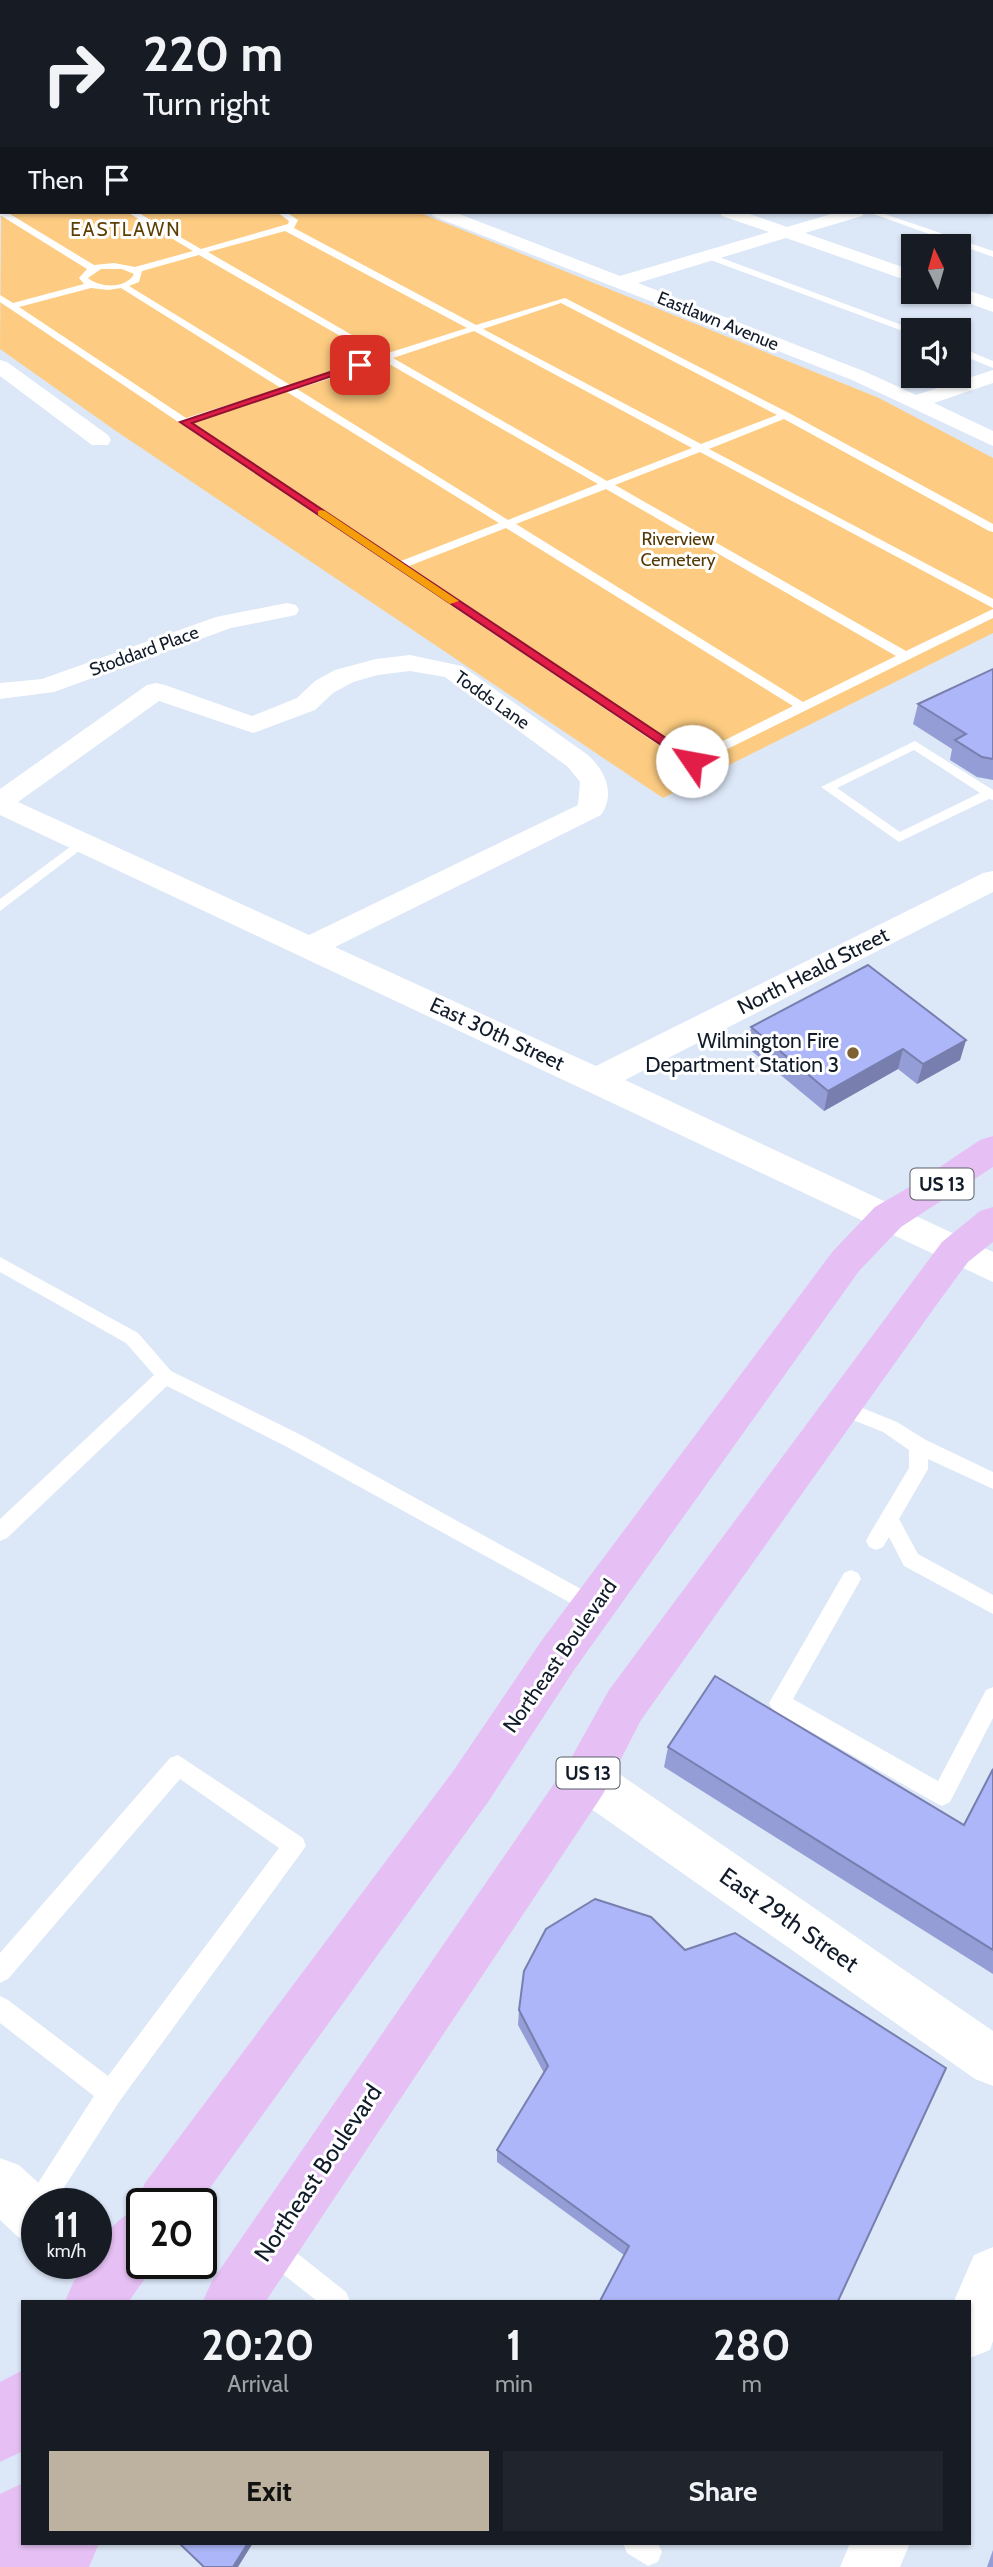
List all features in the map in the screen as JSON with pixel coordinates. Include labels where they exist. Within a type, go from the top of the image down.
[{"type":"main road","name":"Northeast Boulevard","points":[[176,2188],[471,1786],[558,1655],[846,1261],[888,1217],[926,1195],[993,1149]]},
{"type":"main road","name":"US 13","points":[[974,1260],[993,1222]]},
{"type":"main road","name":"Northeast Boulevard","points":[[233,2300],[586,1778],[625,1704],[840,1407],[974,1260]]},
{"type":"main road","points":[[101,2287],[126,2255]]},
{"type":"main road","points":[[0,2432],[21,2403]]},
{"type":"main road","points":[[0,2547],[21,2517]]},
{"type":"main road","points":[[52,2567],[67,2545]]},
{"type":"street","name":"Eastlawn Avenue","points":[[444,214],[859,376],[993,439]]},
{"type":"street","points":[[734,214],[901,272]]},
{"type":"street","points":[[621,282],[849,214]]},
{"type":"street","points":[[971,298],[993,306]]},
{"type":"street","points":[[0,366],[100,440]]},
{"type":"street","points":[[916,402],[993,376]]},
{"type":"street","name":"Stoddard Place","points":[[0,691],[45,686],[130,659],[225,622],[287,610]]},
{"type":"street","name":"Todds Lane","points":[[0,803],[156,691],[253,725],[306,704],[324,687],[344,676],[400,663],[426,664],[453,671],[592,774],[595,783],[591,809],[309,947]]},
{"type":"street","name":"East 30th Street","points":[[0,803],[888,1217],[974,1260]]},
{"type":"street","name":"North Heald Street","points":[[596,1080],[993,880]]},
{"type":"street","name":"East 29th Street","points":[[586,1778],[993,2061]]},
{"type":"street","points":[[971,2328],[993,2274]]},
{"type":"street","points":[[870,2567],[879,2545]]},
{"type":"lane","points":[[5,214],[94,269]]},
{"type":"lane","points":[[134,214],[905,656]]},
{"type":"lane","points":[[89,285],[83,278],[94,269],[121,266],[135,270],[287,228],[295,220],[284,214]]},
{"type":"lane","points":[[878,214],[993,254]]},
{"type":"lane","points":[[287,228],[993,604]]},
{"type":"lane","points":[[708,256],[901,327]]},
{"type":"lane","points":[[11,306],[89,285],[104,288],[122,286],[136,280],[139,273],[135,270]]},
{"type":"lane","points":[[122,286],[803,707]]},
{"type":"lane","points":[[0,298],[692,761],[993,613]]},
{"type":"lane","points":[[185,422],[562,300],[785,415],[993,529]]},
{"type":"lane","points":[[971,355],[993,365]]},
{"type":"lane","points":[[400,566],[785,415]]},
{"type":"lane","points":[[915,745],[991,795],[899,838],[828,787],[915,745]]},
{"type":"lane","points":[[0,906],[82,842]]},
{"type":"lane","points":[[0,1264],[132,1338],[165,1376],[296,1442],[594,1606]]},
{"type":"lane","points":[[0,1532],[165,1376]]},
{"type":"lane","points":[[840,1407],[890,1427],[919,1446],[993,1481]]},
{"type":"lane","points":[[876,1541],[918,1469],[919,1446]]},
{"type":"lane","points":[[890,1520],[911,1560],[993,1605]]},
{"type":"lane","points":[[851,1579],[780,1703],[942,1795],[993,1698]]},
{"type":"lane","points":[[0,1971],[178,1765],[295,1846],[42,2188]]},
{"type":"lane","points":[[0,2008],[110,2093]]},
{"type":"lane","points":[[269,2246],[336,2300]]},
{"type":"green space","name":"Riverview Cemetery","points":[[1,214],[423,214],[879,398],[993,458],[993,633],[663,798],[116,431],[0,349]]},
{"type":"building","points":[[993,669],[993,759],[982,757],[955,740],[966,734],[918,704]]},
{"type":"building","name":"Wilmington Fire Department Station 3","points":[[868,965],[966,1040],[923,1064],[903,1049],[828,1091],[751,1027]]},
{"type":"building","points":[[715,1676],[964,1825],[993,1769],[993,1950],[668,1747]]},
{"type":"building","points":[[595,1899],[651,1917],[685,1950],[735,1933],[946,2068],[838,2300],[601,2300],[629,2246],[497,2150],[548,2066],[519,2010],[524,1971],[546,1929]]},
{"type":"building","points":[[181,2545],[247,2545],[233,2567],[204,2567]]},
{"type":"slow traffic","points":[[321,513],[453,601]]},
{"type":"place","name":"Wilmington Fire Department Station 3","points":[[853,1053]]},
{"type":"district","name":"EASTLAWN","points":[[126,229]]},
{"type":"route","points":[[360,365],[185,422],[692,761]]}]
